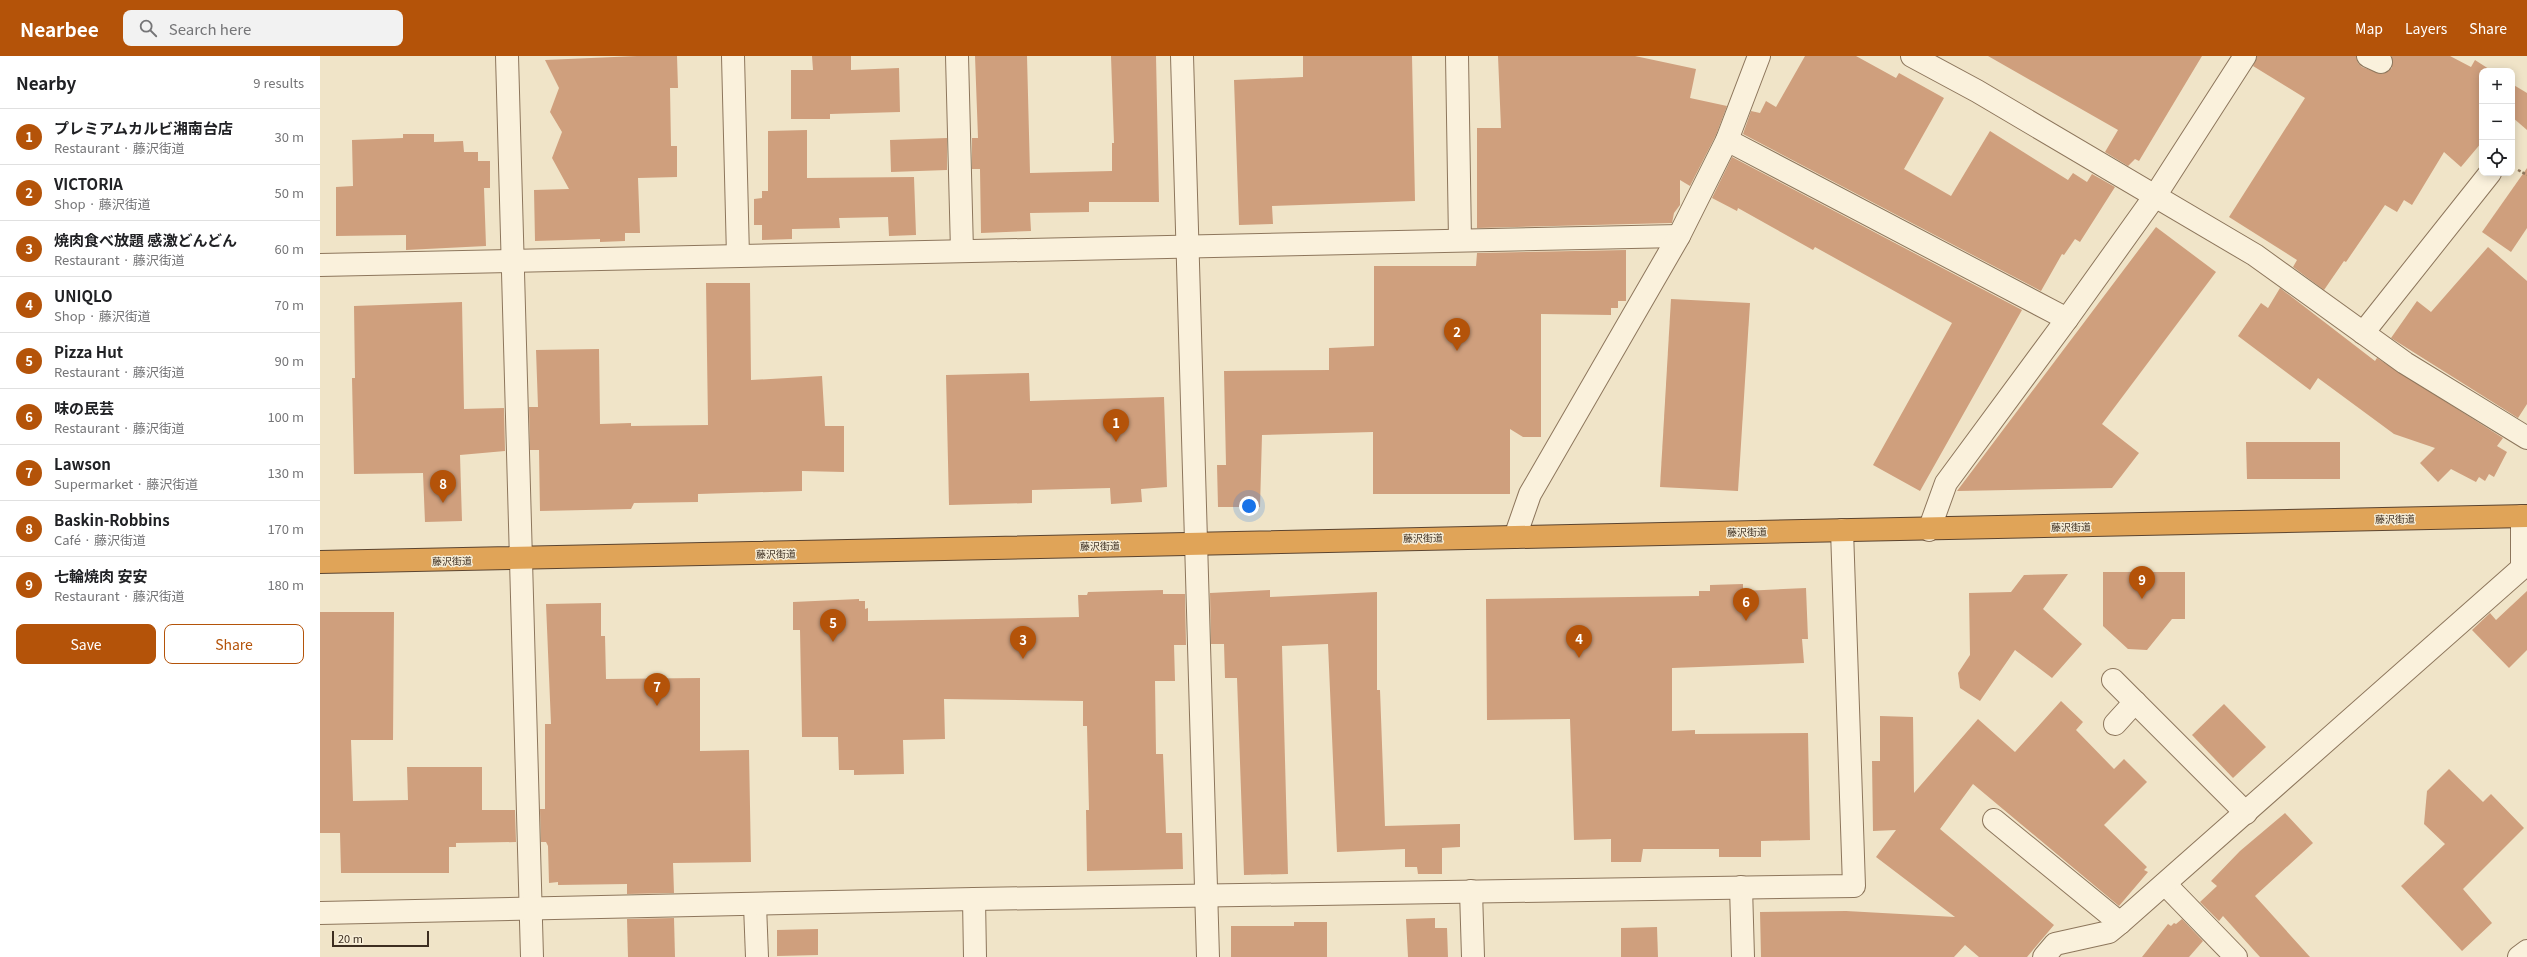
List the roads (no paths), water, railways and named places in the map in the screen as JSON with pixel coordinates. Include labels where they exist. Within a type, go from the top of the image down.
[{"type":"highway","name":"藤沢街道","points":[[320,562],[519,560],[1515,536],[1842,530],[1929,530],[2525,516]]},
{"type":"street","points":[[507,56],[519,560],[532,957]]},
{"type":"street","points":[[733,56],[738,256]]},
{"type":"street","points":[[957,56],[962,251]]},
{"type":"street","points":[[1182,56],[1186,246],[1208,957]]},
{"type":"street","points":[[1457,56],[1460,240]]},
{"type":"street","points":[[1515,536],[1530,494],[1679,236],[1727,140],[1759,56]]},
{"type":"street","points":[[1912,56],[1977,91],[2255,256],[2405,363],[2527,438]]},
{"type":"street","points":[[1929,530],[1946,483],[2067,319],[2155,196],[2245,56]]},
{"type":"street","points":[[1727,140],[2067,319]]},
{"type":"street","points":[[2363,333],[2488,176]]},
{"type":"street","points":[[320,265],[1679,236]]},
{"type":"street","points":[[2044,957],[2055,944],[2109,932],[2246,813],[2522,568],[2525,516]]},
{"type":"street","points":[[320,913],[530,910],[974,899],[1854,886],[1842,530]]},
{"type":"street","points":[[2113,680],[2246,813]]},
{"type":"street","points":[[2115,724],[2135,702]]},
{"type":"street","points":[[1994,820],[2120,923]]},
{"type":"street","points":[[2165,884],[2236,957]]},
{"type":"street","points":[[1741,887],[1743,957]]},
{"type":"street","points":[[1471,891],[1473,957]]},
{"type":"street","points":[[974,899],[975,957]]},
{"type":"street","points":[[755,905],[756,957]]},
{"type":"street","points":[[2519,957],[2527,951]]},
{"type":"place","name":"VICTORIA","points":[[1457,351]]},
{"type":"place","name":"プレミアムカルビ湘南台店","points":[[1116,442]]},
{"type":"place","name":"Baskin-Robbins","points":[[443,503]]},
{"type":"place","name":"七輪焼肉 安安","points":[[2142,599]]},
{"type":"place","name":"味の民芸","points":[[1746,621]]},
{"type":"place","name":"Pizza Hut","points":[[833,642]]},
{"type":"place","name":"UNIQLO","points":[[1579,658]]},
{"type":"place","name":"焼肉食べ放題 感激どんどん","points":[[1023,659]]},
{"type":"place","name":"Lawson","points":[[657,706]]}]
